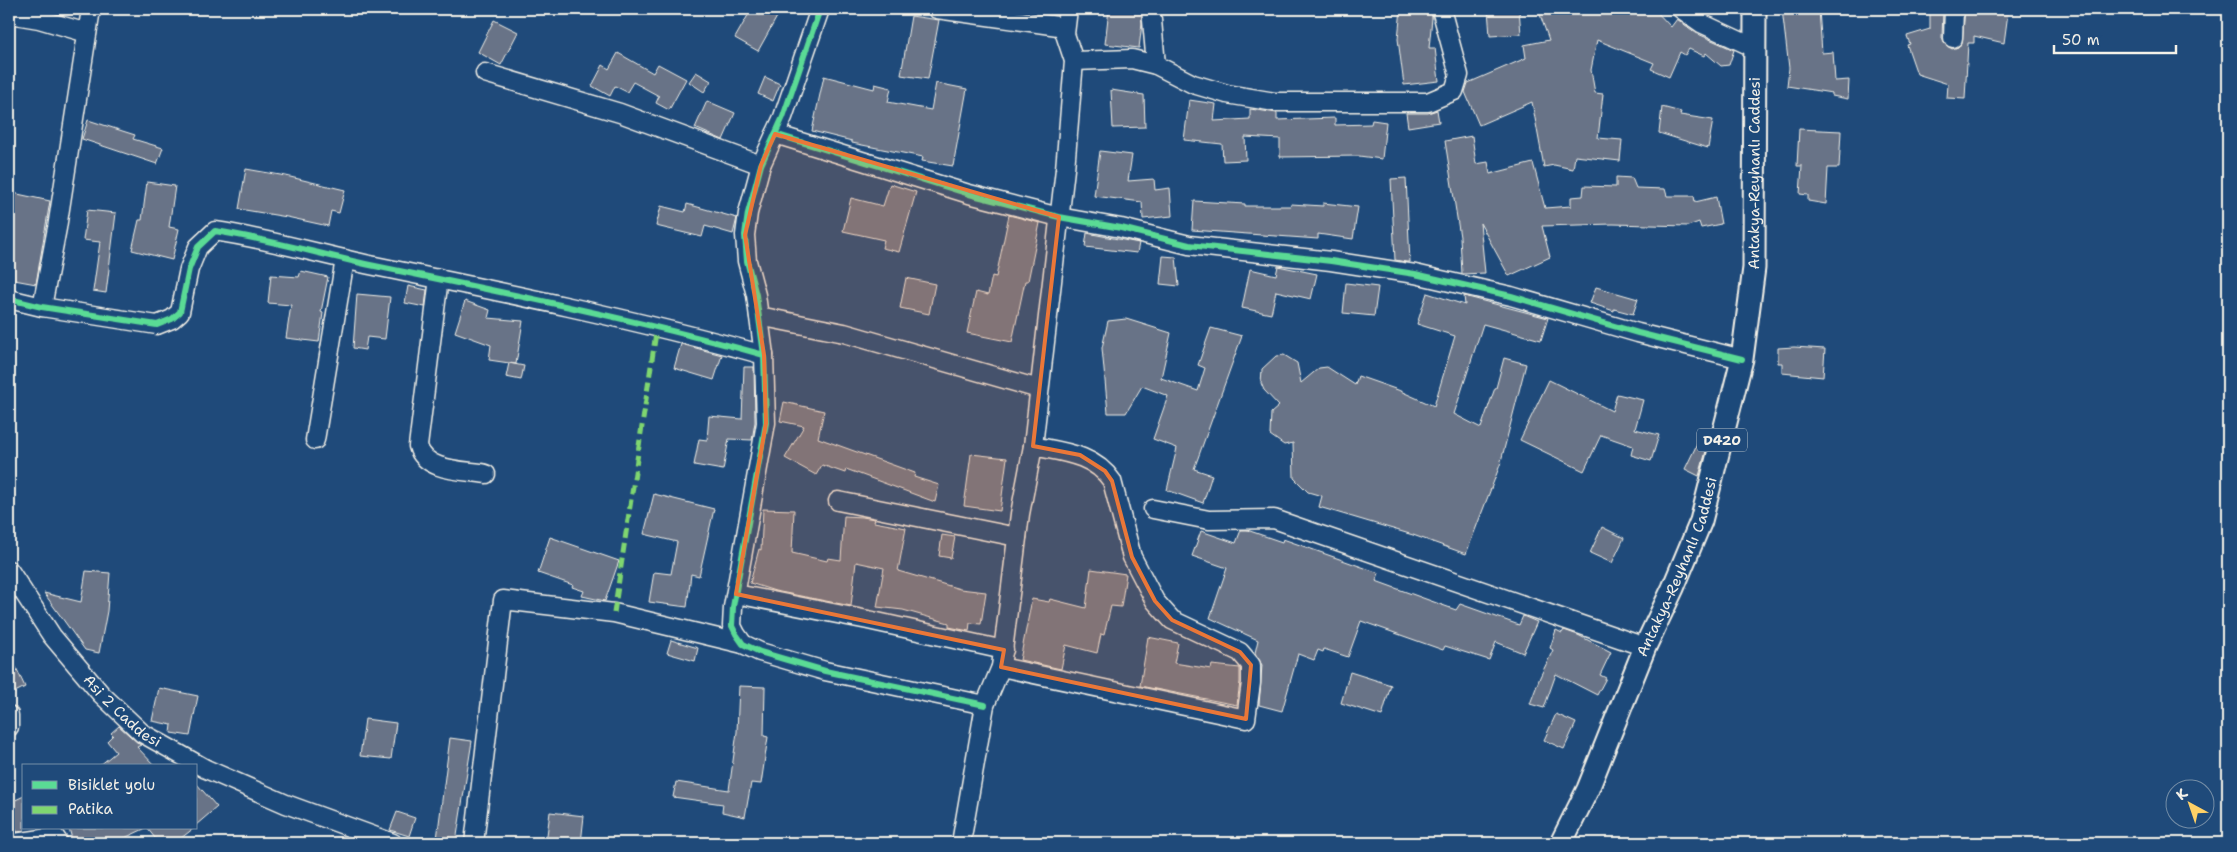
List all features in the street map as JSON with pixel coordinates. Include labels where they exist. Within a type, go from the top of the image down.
[{"type":"main road","name":"Antakya-Reyhanlı Caddesi","points":[[1561,843],[1588,789],[1645,647],[1673,588],[1701,521],[1742,360],[1754,268],[1755,9]]},
{"type":"street","points":[[42,307],[57,228],[91,9]]},
{"type":"street","points":[[744,644],[732,626],[766,423],[764,355],[759,316],[747,261],[745,234],[748,213],[761,165],[804,59],[820,9]]},
{"type":"street","points":[[937,9],[1066,27]]},
{"type":"street","points":[[961,843],[985,705],[1002,658],[1017,537],[1033,446],[1059,217],[1074,62],[1065,34],[1068,9]]},
{"type":"street","points":[[1151,9],[1156,66]]},
{"type":"street","points":[[1074,62],[1132,59],[1156,66],[1193,84],[1227,94],[1275,102],[1428,102],[1454,91],[1459,75],[1441,9]]},
{"type":"street","points":[[1681,9],[1701,23],[1755,48]]},
{"type":"street","points":[[1953,38],[1954,9]]},
{"type":"street","points":[[9,14],[39,19],[87,33]]},
{"type":"street","points":[[485,73],[620,113],[761,165]]},
{"type":"street","points":[[775,134],[969,194],[1059,217],[1121,228],[1189,244],[1331,261],[1415,274],[1511,296],[1638,333],[1742,360]]},
{"type":"street","points":[[9,299],[42,307],[157,325],[172,319],[180,312],[189,269],[198,246],[215,231],[247,236],[671,329],[764,355]]},
{"type":"street","points":[[315,440],[345,259]]},
{"type":"street","points":[[439,278],[418,446],[422,457],[434,465],[486,474]]},
{"type":"street","points":[[759,316],[844,333],[1039,389]]},
{"type":"street","points":[[736,594],[868,620],[1002,658],[1246,719],[1251,683],[1251,665],[1240,652],[1172,620],[1155,600],[1132,557],[1112,481],[1105,471],[1080,455],[1033,446]]},
{"type":"street","points":[[838,501],[1017,537]]},
{"type":"street","points":[[1154,509],[1209,520],[1274,520],[1645,647]]},
{"type":"street","name":"Asi 2 Caddesi","points":[[9,570],[52,636],[101,694],[142,733],[197,764]]},
{"type":"street","points":[[474,843],[504,600],[614,612],[744,644],[760,652],[825,671],[985,705]]},
{"type":"street","name":"Asi 2 Caddesi","points":[[198,764],[286,804],[393,843]]},
{"type":"street","points":[[15,843],[55,837],[59,843]]},
{"type":"highlighted area","points":[[775,134],[1059,217],[1033,446],[1080,455],[1105,471],[1112,481],[1132,557],[1155,601],[1172,620],[1240,652],[1251,665],[1246,719],[1001,667],[1004,650],[736,594],[766,423],[764,355],[745,235],[761,165]]},
{"type":"building","points":[[764,9],[778,15],[758,51],[735,38],[751,10],[760,15]]},
{"type":"building","points":[[1109,9],[1141,9],[1142,23],[1139,48],[1105,44]]},
{"type":"building","points":[[1401,9],[1431,9],[1429,48],[1435,48],[1439,81],[1404,85],[1398,39]]},
{"type":"building","points":[[1488,9],[1519,9],[1521,34],[1490,36]]},
{"type":"building","points":[[1538,9],[1654,9],[1671,27],[1677,19],[1696,33],[1734,50],[1729,65],[1721,66],[1706,53],[1704,56],[1689,49],[1685,55],[1680,52],[1669,77],[1651,69],[1654,63],[1597,40],[1591,70],[1595,93],[1603,94],[1598,138],[1622,140],[1620,161],[1575,156],[1573,169],[1554,165],[1544,167],[1532,102],[1479,125],[1465,92],[1468,83],[1526,58],[1524,45],[1549,40]]},
{"type":"building","points":[[1782,9],[1819,9],[1822,53],[1833,52],[1835,81],[1849,80],[1848,99],[1832,96],[1832,93],[1787,86],[1789,68]]},
{"type":"building","points":[[1930,9],[1943,9],[1942,38],[1944,43],[1952,49],[1962,43],[1965,9],[1995,9],[2008,13],[2004,43],[1974,36],[1974,43],[1968,43],[1965,99],[1947,98],[1948,84],[1917,74],[1907,45],[1910,44],[1907,36],[1930,29]]},
{"type":"building","points":[[911,16],[939,20],[928,79],[901,75]]},
{"type":"building","points":[[494,20],[518,32],[501,65],[478,52]]},
{"type":"building","points":[[618,53],[653,73],[658,64],[686,79],[669,110],[656,103],[659,96],[633,82],[627,92],[615,86],[610,96],[592,86],[603,65],[609,69]]},
{"type":"building","points":[[696,72],[711,81],[704,92],[689,82]]},
{"type":"building","points":[[824,76],[874,89],[875,84],[891,88],[888,102],[931,110],[936,83],[967,89],[953,166],[922,161],[923,157],[852,143],[852,141],[812,131]]},
{"type":"building","points":[[765,77],[780,84],[773,101],[758,94]]},
{"type":"building","points":[[1111,90],[1144,95],[1145,127],[1113,128]]},
{"type":"building","points":[[1189,100],[1216,104],[1214,121],[1250,119],[1250,109],[1277,113],[1277,120],[1335,118],[1335,125],[1371,124],[1372,120],[1386,122],[1382,159],[1359,156],[1280,157],[1280,139],[1245,137],[1246,160],[1223,161],[1222,144],[1184,140]]},
{"type":"building","points":[[707,101],[735,113],[723,140],[695,128]]},
{"type":"building","points":[[1662,107],[1681,112],[1680,115],[1713,120],[1708,148],[1659,133]]},
{"type":"building","points":[[1437,110],[1439,122],[1408,127],[1406,113],[1428,113]]},
{"type":"building","points":[[88,120],[135,135],[133,139],[163,148],[157,164],[82,139]]},
{"type":"building","points":[[1799,129],[1841,131],[1839,168],[1828,168],[1826,204],[1808,201],[1808,195],[1800,194],[1802,166],[1797,166]]},
{"type":"building","points":[[1472,136],[1476,164],[1488,162],[1490,174],[1533,163],[1545,208],[1571,206],[1571,197],[1583,196],[1584,186],[1616,187],[1616,177],[1632,178],[1636,188],[1665,189],[1667,196],[1694,196],[1695,202],[1716,197],[1721,224],[1701,228],[1699,222],[1688,226],[1613,224],[1542,226],[1550,257],[1509,276],[1480,223],[1485,273],[1462,274],[1460,237],[1445,141]]},
{"type":"building","points":[[1100,151],[1132,155],[1128,181],[1154,179],[1155,190],[1170,188],[1172,216],[1143,219],[1142,202],[1094,196]]},
{"type":"building","points":[[246,169],[345,190],[339,213],[331,211],[328,226],[239,209]]},
{"type":"building","points":[[1406,178],[1410,262],[1395,260],[1391,179]]},
{"type":"building","points":[[147,182],[175,186],[169,227],[179,229],[172,260],[132,250],[139,220],[142,220]]},
{"type":"building","points":[[890,184],[916,192],[899,252],[882,248],[884,240],[843,231],[851,198],[883,206]]},
{"type":"building","points":[[13,193],[50,201],[36,284],[9,279],[9,212]]},
{"type":"building","points":[[1194,201],[1245,204],[1245,206],[1291,206],[1291,204],[1323,206],[1323,203],[1358,207],[1353,239],[1318,234],[1318,239],[1192,230]]},
{"type":"building","points":[[687,204],[737,218],[733,234],[705,226],[702,237],[656,226],[661,206],[685,212]]},
{"type":"building","points":[[87,210],[116,213],[106,293],[93,291],[100,242],[83,240]]},
{"type":"building","points":[[1009,215],[1040,223],[1028,281],[1025,281],[1012,342],[967,333],[976,292],[988,295],[992,276],[996,277]]},
{"type":"building","points":[[1087,233],[1139,243],[1137,253],[1085,247]]},
{"type":"building","points":[[1163,256],[1176,257],[1179,286],[1160,284]]},
{"type":"building","points":[[1278,266],[1317,274],[1311,299],[1276,291],[1271,314],[1242,308],[1250,269],[1276,275]]},
{"type":"building","points":[[301,271],[328,277],[321,312],[323,313],[319,342],[286,338],[291,305],[268,303],[271,275],[299,277]]},
{"type":"building","points":[[906,278],[935,284],[929,314],[900,308]]},
{"type":"building","points":[[1346,283],[1378,287],[1374,316],[1343,313]]},
{"type":"building","points":[[408,286],[427,290],[425,307],[405,303]]},
{"type":"building","points":[[1596,287],[1638,299],[1633,314],[1614,309],[1614,311],[1590,303]]},
{"type":"building","points":[[1427,293],[1465,305],[1464,296],[1548,318],[1541,340],[1483,324],[1454,414],[1481,428],[1496,388],[1504,358],[1526,364],[1500,465],[1466,554],[1413,535],[1319,507],[1322,496],[1308,492],[1294,478],[1293,443],[1284,445],[1270,435],[1271,413],[1279,406],[1264,390],[1261,383],[1262,369],[1276,356],[1284,355],[1297,363],[1301,383],[1319,368],[1327,367],[1355,385],[1358,376],[1398,390],[1434,406],[1455,336],[1417,324]]},
{"type":"building","points":[[357,294],[390,297],[385,339],[367,337],[365,350],[353,348]]},
{"type":"building","points":[[465,301],[490,310],[488,318],[523,321],[516,364],[489,360],[491,345],[455,332]]},
{"type":"building","points":[[1126,319],[1171,333],[1161,378],[1198,391],[1205,368],[1198,365],[1211,328],[1242,336],[1194,469],[1212,475],[1203,503],[1167,490],[1177,448],[1153,439],[1168,396],[1142,386],[1126,413],[1108,413],[1102,348],[1108,321]]},
{"type":"building","points":[[681,344],[722,355],[714,380],[674,368]]},
{"type":"building","points":[[1778,348],[1825,349],[1823,377],[1782,373],[1782,363],[1778,363]]},
{"type":"building","points":[[509,363],[524,366],[521,380],[506,377]]},
{"type":"building","points":[[744,367],[754,367],[755,422],[752,440],[729,439],[723,470],[694,465],[699,439],[707,440],[709,416],[742,419]]},
{"type":"building","points":[[1549,380],[1612,411],[1617,394],[1643,400],[1635,429],[1659,435],[1651,461],[1631,455],[1633,446],[1601,435],[1584,471],[1520,440]]},
{"type":"building","points":[[784,402],[824,411],[818,438],[915,473],[914,477],[939,485],[935,502],[846,469],[845,473],[822,465],[816,475],[785,458],[804,426],[780,421]]},
{"type":"building","points":[[1699,440],[1708,444],[1699,476],[1685,469]]},
{"type":"building","points":[[971,454],[1007,458],[1000,511],[964,506]]},
{"type":"building","points":[[654,494],[714,509],[699,576],[691,574],[687,607],[649,602],[654,572],[671,574],[677,542],[644,534]]},
{"type":"building","points":[[763,509],[794,510],[792,553],[827,561],[828,558],[841,560],[844,516],[875,519],[874,522],[906,528],[898,571],[960,589],[986,592],[981,624],[970,623],[969,631],[949,627],[949,623],[903,610],[877,607],[884,568],[856,562],[851,606],[775,591],[750,583],[759,549],[761,550]]},
{"type":"building","points":[[1602,527],[1624,538],[1612,563],[1590,553]]},
{"type":"building","points":[[1241,530],[1247,530],[1282,542],[1283,539],[1379,573],[1376,581],[1456,610],[1460,604],[1519,625],[1523,616],[1537,622],[1523,653],[1496,642],[1489,660],[1445,646],[1443,650],[1361,621],[1348,657],[1324,649],[1323,652],[1318,650],[1314,660],[1298,654],[1282,711],[1259,705],[1262,665],[1255,653],[1258,640],[1210,618],[1227,568],[1192,556],[1201,531],[1236,543]]},
{"type":"building","points":[[942,535],[955,537],[951,558],[939,556]]},
{"type":"building","points":[[550,537],[619,561],[605,601],[582,596],[584,591],[572,587],[573,585],[538,573]]},
{"type":"building","points":[[1091,569],[1126,574],[1121,607],[1111,606],[1104,635],[1101,634],[1097,653],[1066,645],[1061,669],[1020,660],[1032,599],[1049,602],[1050,599],[1086,608]]},
{"type":"building","points":[[86,571],[110,573],[107,611],[99,653],[85,650],[44,593],[81,602]]},
{"type":"building","points":[[1556,630],[1562,633],[1564,630],[1578,635],[1611,652],[1600,675],[1606,678],[1597,695],[1556,674],[1544,708],[1530,704],[1553,650],[1550,648]]},
{"type":"building","points":[[1148,637],[1178,643],[1174,663],[1211,669],[1212,665],[1240,668],[1237,705],[1140,686]]},
{"type":"building","points":[[671,640],[698,648],[695,661],[667,653]]},
{"type":"building","points":[[9,652],[25,687],[9,695]]},
{"type":"building","points":[[1350,672],[1391,685],[1382,716],[1341,703]]},
{"type":"building","points":[[739,686],[765,687],[764,736],[768,737],[761,784],[751,783],[745,817],[722,812],[723,804],[673,797],[676,782],[729,790],[737,732]]},
{"type":"building","points":[[159,688],[198,696],[190,736],[171,733],[172,725],[152,721]]},
{"type":"building","points":[[1556,714],[1576,723],[1564,749],[1544,740]]},
{"type":"building","points":[[365,719],[396,723],[391,759],[360,756]]},
{"type":"building","points":[[119,726],[141,745],[137,747],[153,764],[101,764],[116,752],[107,741],[113,735],[111,733]]},
{"type":"building","points":[[450,738],[472,741],[456,842],[437,839]]},
{"type":"building","points":[[198,785],[217,807],[198,823]]},
{"type":"building","points":[[22,797],[22,830],[24,831],[17,832],[9,815],[9,803]]},
{"type":"building","points":[[397,812],[415,818],[409,836],[390,830]]},
{"type":"building","points":[[550,812],[584,816],[581,843],[546,843]]},
{"type":"building","points":[[70,830],[142,830],[114,843],[73,843]]},
{"type":"building","points":[[149,830],[191,830],[175,843],[159,843]]},
{"type":"marked path","points":[[614,613],[657,326]]},
{"type":"cycle path","points":[[820,9],[783,117],[761,165],[748,213],[745,235],[747,261],[756,295],[764,355],[766,423],[733,607],[732,626],[743,644],[760,652],[825,671],[985,705]]},
{"type":"cycle path","points":[[775,134],[969,194],[1059,217],[1121,228],[1189,245],[1331,261],[1415,274],[1511,296],[1638,333],[1742,359]]},
{"type":"cycle path","points":[[9,299],[42,307],[157,325],[172,319],[180,312],[189,269],[198,247],[215,231],[568,307],[764,355]]}]
